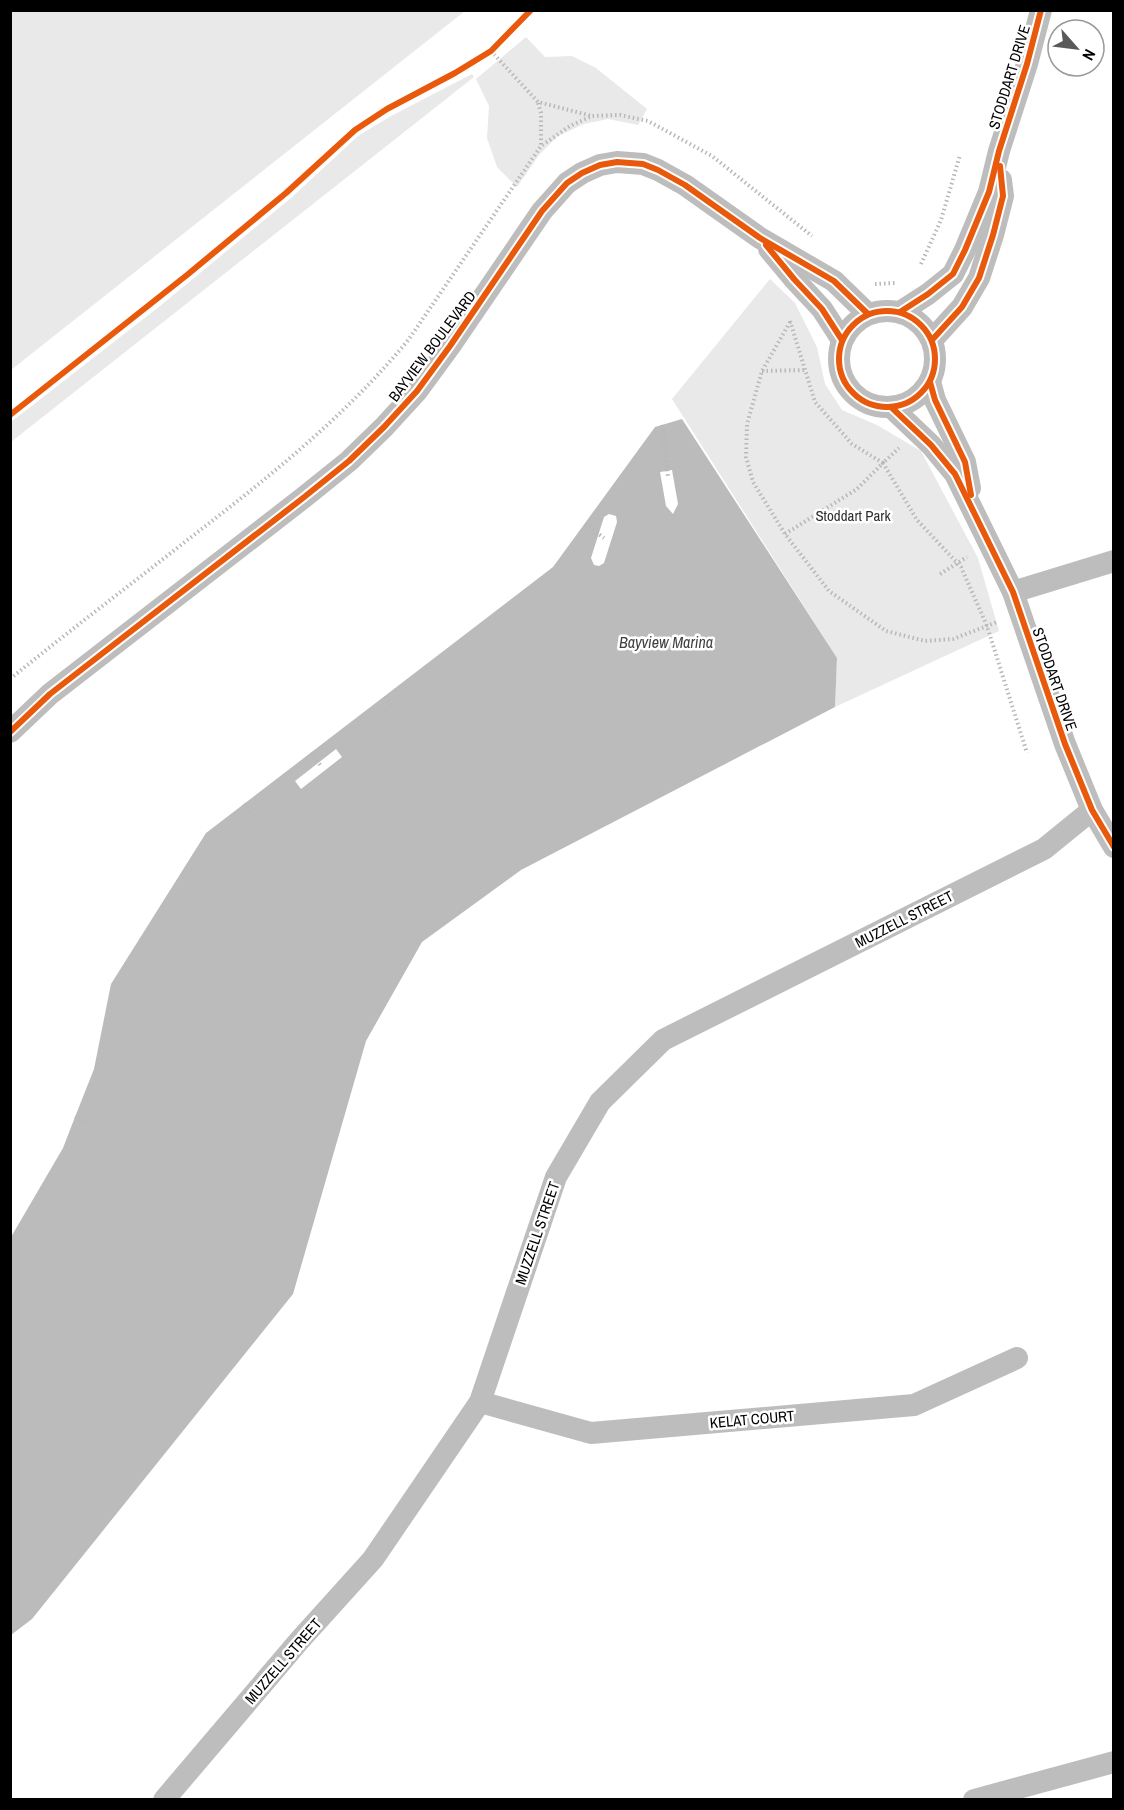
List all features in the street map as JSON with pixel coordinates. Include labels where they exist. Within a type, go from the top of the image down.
[{"type":"street","name":"STODDART DRIVE","points":[[900,312],[953,274],[989,192],[1041,10]]},
{"type":"street","name":"STODDART DRIVE","points":[[932,340],[963,307],[979,278],[1003,196],[999,151]]},
{"type":"street","name":"BAYVIEW BOULEVARD","points":[[10,732],[50,694],[349,461],[384,427],[417,391],[450,346],[542,211],[567,183],[582,173],[600,165],[618,162],[643,164],[658,170],[685,184],[760,238],[834,281],[868,314]]},
{"type":"street","name":"BAYVIEW BOULEVARD","points":[[760,238],[822,309],[842,340]]},
{"type":"street","points":[[900,312],[914,318],[925,327],[932,340],[936,361],[930,382],[920,394],[906,403],[891,407],[872,405],[855,395],[843,379],[839,360],[842,340],[853,325],[868,314],[900,312]]},
{"type":"street","name":"STODDART DRIVE","points":[[930,382],[935,400],[964,462],[976,519]]},
{"type":"street","name":"STODDART DRIVE","points":[[891,407],[955,474],[1017,603],[1065,744],[1092,810],[1113,847]]},
{"type":"street","points":[[1017,603],[1113,561]]},
{"type":"street","name":"MUZZELL STREET","points":[[164,1800],[299,1641],[374,1559],[480,1402],[556,1177],[600,1102],[663,1040],[1044,849],[1092,810]]},
{"type":"street","name":"KELAT COURT","points":[[480,1402],[591,1433],[914,1405],[1017,1358]]},
{"type":"street","points":[[974,1800],[1113,1762]]},
{"type":"path","points":[[484,56],[499,43]]},
{"type":"path","points":[[491,51],[538,102],[541,113],[541,146]]},
{"type":"path","points":[[538,102],[592,116],[620,115],[648,120],[712,156],[814,237]]},
{"type":"path","points":[[10,679],[255,488],[306,445],[367,386],[409,339],[541,146],[570,126],[592,116]]},
{"type":"path","points":[[921,266],[941,220],[960,155]]},
{"type":"path","points":[[834,281],[848,267],[875,284],[904,283]]},
{"type":"path","points":[[813,300],[789,322],[762,371],[747,424],[746,457],[753,482],[785,534],[829,591],[886,631],[925,641],[953,639],[987,626],[1017,603]]},
{"type":"path","points":[[789,322],[815,402],[852,444],[883,463],[916,520],[961,567],[987,626],[1027,753]]},
{"type":"path","points":[[762,371],[805,370]]},
{"type":"path","points":[[662,424],[668,477]]},
{"type":"path","points":[[785,534],[857,489],[917,432]]},
{"type":"path","points":[[585,524],[604,538]]},
{"type":"path","points":[[940,574],[989,544]]},
{"type":"path","points":[[385,697],[394,708]]},
{"type":"path","points":[[312,753],[321,766]]},
{"type":"path","points":[[244,804],[254,817]]},
{"type":"path","points":[[75,1117],[91,1124]]},
{"type":"green space","points":[[11,10],[465,10],[465,11],[11,370]]},
{"type":"green space","points":[[526,37],[545,57],[572,56],[596,68],[647,109],[638,125],[608,119],[584,124],[558,136],[539,155],[517,187],[497,167],[487,138],[489,106],[476,79]]},
{"type":"green space","points":[[472,74],[474,77],[11,442],[11,422],[160,306],[291,198],[358,136],[391,116]]},
{"type":"green space","name":"Stoddart Park","points":[[770,279],[795,303],[817,347],[825,384],[842,410],[877,425],[921,451],[978,558],[999,631],[835,707],[837,658],[672,399]]},
{"type":"water","name":"Bayview Marina","points":[[682,419],[837,658],[835,707],[521,870],[422,942],[366,1041],[293,1294],[32,1619],[11,1635],[11,1237],[63,1148],[94,1069],[111,984],[206,833],[553,567],[655,427]]},
{"type":"pier","points":[[672,470],[678,504],[673,514],[666,506],[660,472]]},
{"type":"pier","points":[[609,514],[616,516],[617,522],[604,563],[599,566],[594,565],[591,558],[604,517]]},
{"type":"pier","points":[[336,749],[342,757],[301,789],[295,781]]},
{"type":"cycle path","points":[[10,415],[187,275],[286,193],[355,130],[387,109],[491,51],[531,10]]},
{"type":"cycle path","points":[[900,312],[953,274],[965,250],[989,192],[1041,10]]},
{"type":"cycle path","points":[[10,732],[50,694],[349,461],[384,427],[417,391],[450,346],[542,211],[567,183],[582,173],[600,165],[617,162],[643,164],[658,170],[685,185],[760,238],[834,281],[868,314]]},
{"type":"cycle path","points":[[932,340],[962,307],[979,278],[1003,196],[1000,166]]},
{"type":"cycle path","points":[[766,245],[822,309],[842,340]]},
{"type":"cycle path","points":[[887,311],[905,315],[921,325],[931,341],[935,359],[931,377],[921,393],[905,403],[887,407],[869,403],[853,393],[843,377],[839,359],[843,341],[853,325],[869,315],[887,311]]},
{"type":"cycle path","points":[[930,382],[935,400],[965,462],[971,495]]},
{"type":"cycle path","points":[[891,407],[931,445],[955,474],[1013,592],[1065,744],[1092,810],[1114,847]]}]
